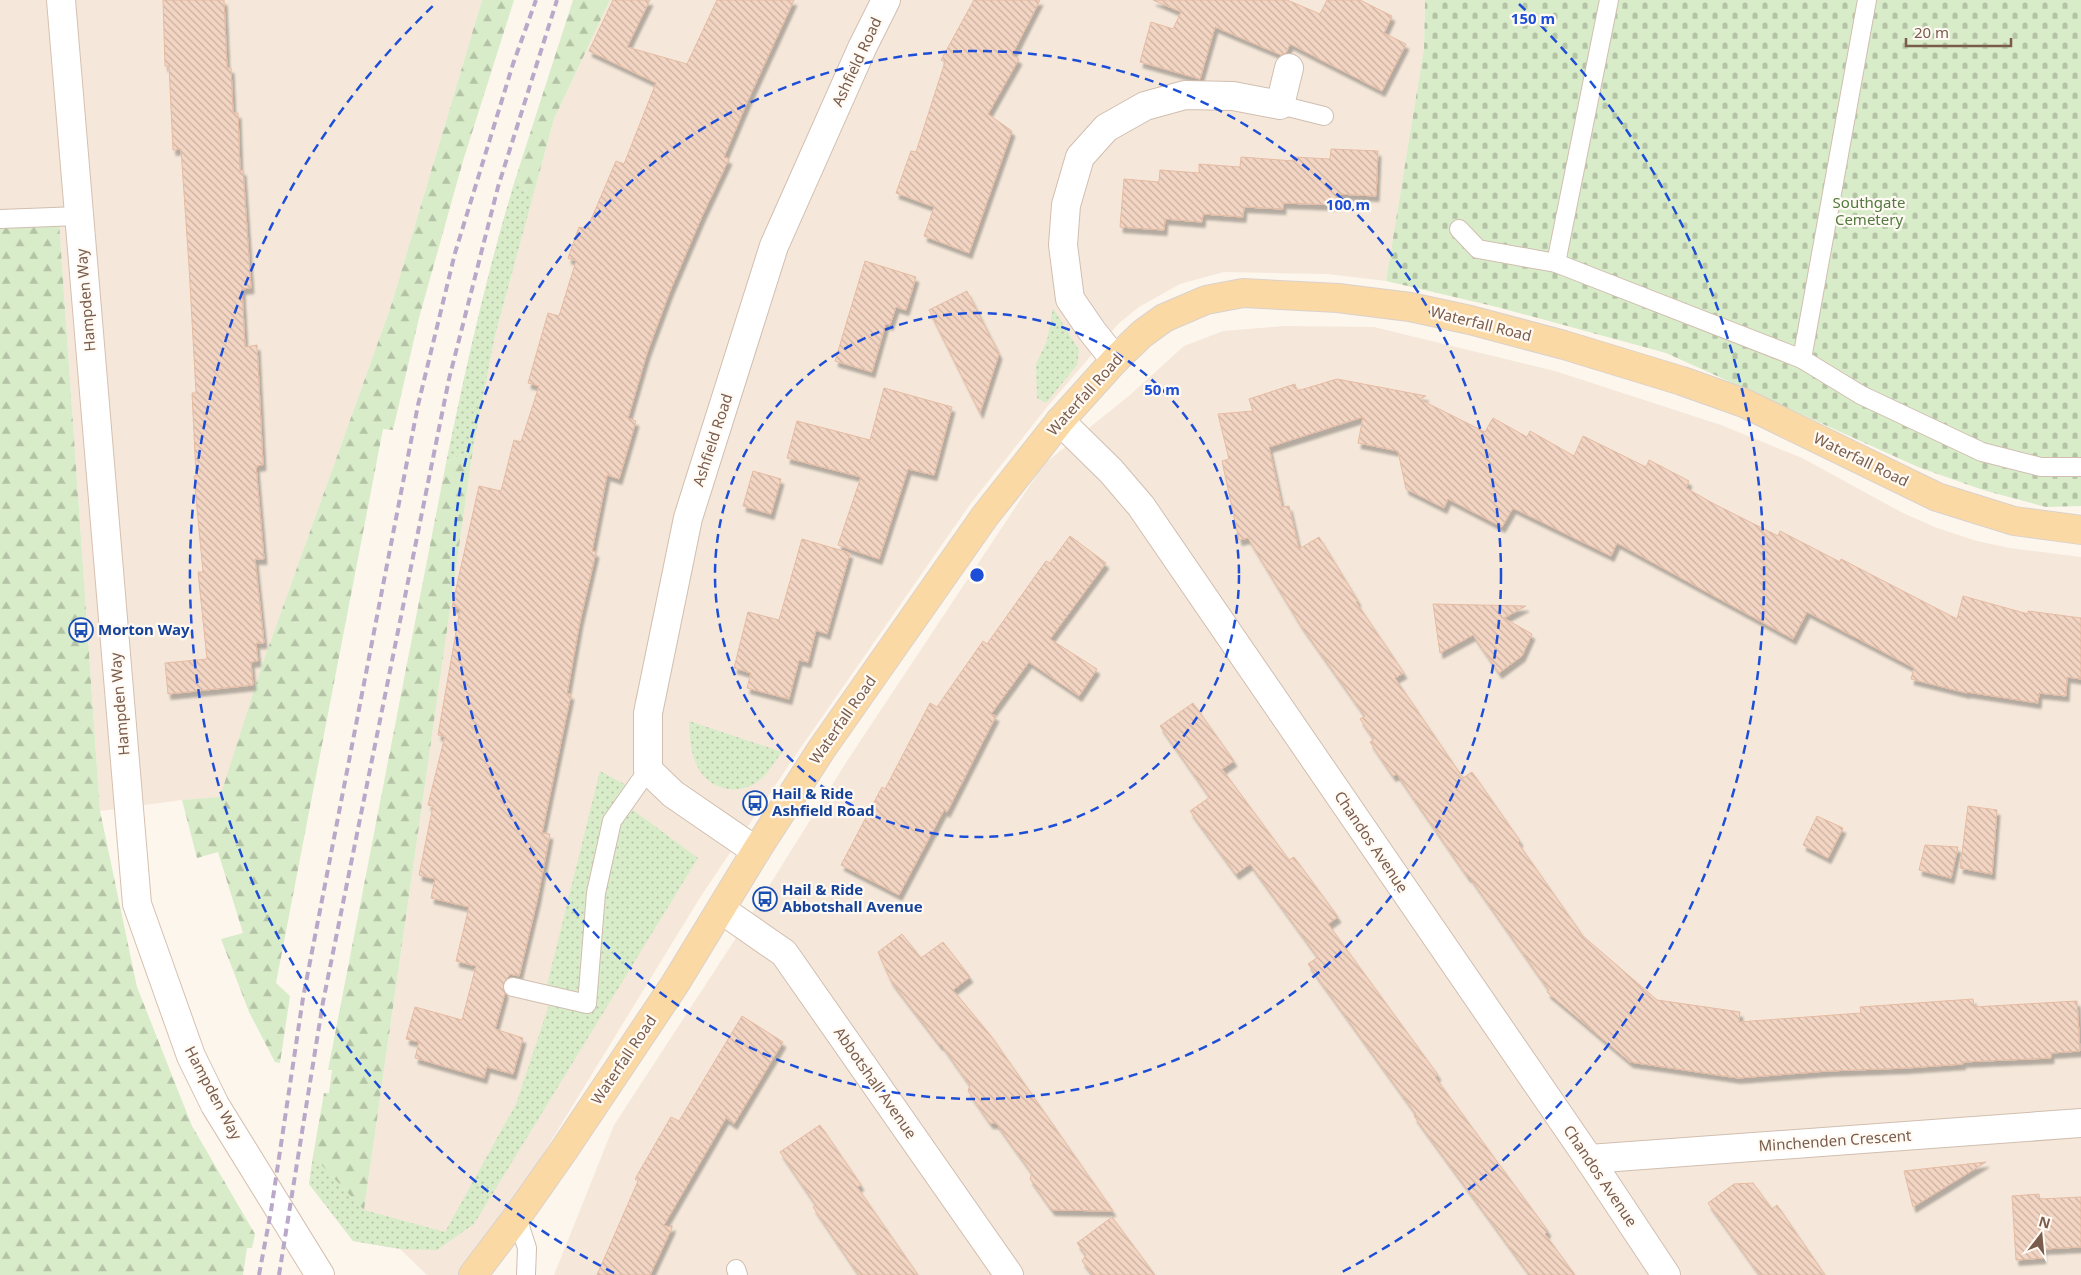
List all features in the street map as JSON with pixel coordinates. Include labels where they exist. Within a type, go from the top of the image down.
[{"type":"main road","name":"Waterfall Road","points":[[473,1275],[517,1217],[675,984],[722,910],[756,851],[821,750],[985,516],[1060,421],[1115,360],[1142,334],[1164,318],[1206,300],[1242,293],[1338,298],[1410,307],[1470,320],[1545,340],[1682,381],[1744,403],[1937,497],[2014,521],[2081,530]]},
{"type":"street","name":"Hampden Way","points":[[61,0],[137,904],[190,1056],[215,1105],[320,1275]]},
{"type":"street","name":"Ashfield Road","points":[[648,770],[648,713],[688,518],[774,246],[862,48],[886,0]]},
{"type":"street","points":[[1115,360],[1070,299],[1063,245],[1064,229],[1066,205],[1080,157],[1106,128],[1145,106],[1185,94],[1234,96],[1280,106],[1289,68]]},
{"type":"street","name":"Chandos Avenue","points":[[1060,421],[1111,470],[1141,506],[1589,1159],[1666,1275]]},
{"type":"street","points":[[648,770],[673,794],[756,851]]},
{"type":"street","name":"Abbotshall Avenue","points":[[722,910],[784,953],[1009,1275]]},
{"type":"street","name":"Minchenden Crescent","points":[[1589,1159],[2081,1123]]},
{"type":"lane","points":[[1556,263],[1609,0]]},
{"type":"lane","points":[[1802,359],[1867,0]]},
{"type":"lane","points":[[1280,106],[1324,116]]},
{"type":"lane","points":[[0,219],[79,216]]},
{"type":"lane","points":[[1460,229],[1478,249],[1556,263],[1802,359],[1861,395],[1982,452],[2041,468],[2081,467]]},
{"type":"lane","points":[[513,987],[587,1004],[596,893],[612,821],[648,770]]},
{"type":"lane","points":[[517,1217],[527,1248],[526,1275]]},
{"type":"shaded area","points":[[0,0],[482,0],[391,306],[262,665],[220,798],[182,800],[100,811],[59,223],[0,225]]},
{"type":"shaded area","points":[[610,0],[1425,0],[1424,48],[1386,281],[1327,274],[1224,272],[1180,284],[1139,307],[1118,324],[1047,407],[971,503],[797,753],[701,896],[469,1275],[427,1275],[400,1249],[353,1241],[309,1184],[313,1156],[364,1210],[473,449],[495,336],[554,119]]},
{"type":"shaded area","points":[[1284,326],[1374,327],[1555,371],[1721,425],[1802,458],[1903,513],[1937,528],[1977,541],[2010,548],[2081,557],[2081,1275],[554,1275],[614,1125],[751,915],[847,761],[1044,464],[1130,395],[1184,346],[1223,331]]},
{"type":"green space","points":[[482,0],[514,0],[463,161],[419,318],[393,430],[383,429],[276,983],[290,996],[280,1063],[275,1062],[249,1012],[221,939],[243,933],[218,852],[197,858],[182,800],[220,797],[262,665],[391,306]]},
{"type":"green space","points":[[573,0],[610,0],[554,119],[532,200],[516,177]]},
{"type":"green space","name":"Southgate Cemetery","points":[[1425,0],[2081,0],[2081,506],[2046,507],[1983,490],[1918,467],[1666,353],[1497,307],[1386,281],[1424,48]]},
{"type":"green space","points":[[516,177],[532,200],[495,336],[473,449],[446,463],[478,319]]},
{"type":"green space","points":[[59,222],[100,811],[137,987],[192,1126],[255,1234],[252,1248],[247,1248],[243,1275],[0,1275],[0,225]]},
{"type":"green space","points":[[1053,308],[1079,350],[1077,365],[1046,403],[1037,398],[1036,364],[1047,341]]},
{"type":"green space","points":[[473,449],[364,1210],[313,1156],[324,1093],[329,1093],[332,1070],[328,1070],[446,463]]},
{"type":"green space","points":[[689,721],[782,752],[761,779],[753,784],[740,789],[723,788],[705,778],[699,770],[692,752]]},
{"type":"green space","points":[[600,771],[628,786],[604,820],[587,890],[584,995],[547,985]]},
{"type":"green space","points":[[633,810],[698,858],[474,1224],[437,1250],[400,1249],[353,1241],[309,1184],[313,1156],[364,1210],[445,1232],[516,1104],[550,1002],[592,1011],[605,896],[620,823]]},
{"type":"building","points":[[163,0],[224,0],[227,68],[231,68],[233,113],[238,113],[240,171],[243,170],[251,288],[242,289],[245,347],[257,345],[263,465],[256,466],[264,559],[255,559],[264,643],[256,643],[258,661],[251,662],[253,685],[168,694],[165,663],[207,659],[198,572],[203,572],[194,476],[196,476],[192,393],[196,393],[189,266],[181,149],[173,150],[169,66],[165,66]]},
{"type":"building","points":[[613,0],[650,0],[627,47],[687,64],[717,0],[794,0],[724,157],[729,159],[670,291],[647,353],[628,418],[636,421],[619,479],[607,475],[592,551],[596,552],[580,621],[567,694],[571,694],[542,833],[550,834],[537,901],[519,976],[510,974],[503,984],[505,993],[495,1029],[523,1038],[513,1074],[487,1067],[484,1078],[415,1058],[419,1042],[406,1039],[415,1007],[462,1020],[476,966],[456,961],[469,907],[431,898],[435,879],[419,875],[433,806],[428,805],[445,736],[438,735],[460,609],[452,607],[479,486],[501,491],[514,440],[521,442],[539,386],[528,383],[548,313],[559,316],[576,261],[568,258],[579,227],[587,229],[616,161],[624,164],[656,83],[589,51]]},
{"type":"building","points":[[974,0],[1040,0],[1012,55],[1019,59],[988,114],[1012,131],[969,253],[924,236],[934,207],[896,193],[911,151],[916,152],[945,62],[941,60]]},
{"type":"building","points":[[1153,0],[1287,0],[1320,14],[1327,0],[1360,0],[1392,16],[1384,33],[1406,44],[1382,91],[1290,44],[1286,53],[1281,55],[1215,27],[1200,79],[1140,62],[1151,22],[1173,29],[1181,12]]},
{"type":"building","points":[[1331,149],[1378,151],[1376,196],[1338,194],[1338,205],[1283,203],[1283,209],[1244,207],[1243,217],[1203,214],[1202,222],[1165,219],[1164,230],[1120,227],[1124,179],[1159,182],[1160,170],[1199,173],[1199,164],[1240,167],[1241,157],[1293,161],[1293,157],[1330,159]]},
{"type":"building","points":[[865,261],[916,277],[906,310],[896,307],[890,325],[886,323],[872,372],[835,361]]},
{"type":"building","points":[[967,291],[999,354],[980,413],[929,310]]},
{"type":"building","points":[[1337,379],[1426,396],[1419,399],[1485,432],[1493,418],[1527,437],[1530,431],[1574,456],[1583,436],[1646,467],[1649,460],[1689,481],[1686,488],[1716,505],[1778,536],[1780,531],[1840,562],[1841,559],[1957,619],[1963,596],[2028,614],[2028,611],[2081,618],[2081,679],[2067,677],[2066,696],[2039,693],[2038,703],[1967,693],[1911,679],[1914,668],[1807,612],[1793,639],[1617,543],[1611,556],[1513,508],[1502,527],[1448,499],[1444,508],[1406,489],[1398,451],[1358,443],[1363,417],[1269,447],[1282,507],[1289,506],[1299,549],[1319,537],[1358,601],[1356,602],[1404,673],[1395,678],[1463,778],[1472,772],[1520,841],[1518,843],[1583,936],[1657,1000],[1740,1012],[1739,1022],[1861,1013],[1860,1007],[1973,999],[1974,1007],[2077,1001],[2080,1051],[2051,1053],[2051,1058],[1962,1062],[1963,1064],[1738,1078],[1630,1062],[1547,992],[1549,990],[1397,774],[1393,776],[1370,742],[1374,739],[1360,719],[1365,716],[1300,624],[1248,538],[1239,540],[1222,461],[1229,459],[1218,414],[1253,411],[1249,399],[1295,384],[1297,391]]},
{"type":"building","points":[[884,388],[952,407],[934,475],[908,469],[879,559],[838,545],[861,477],[787,458],[797,421],[870,440]]},
{"type":"building","points":[[753,471],[781,479],[771,514],[743,506]]},
{"type":"building","points":[[1070,536],[1106,563],[1050,639],[1097,669],[1079,696],[1029,662],[991,714],[996,716],[947,812],[944,810],[899,895],[841,865],[882,787],[885,789],[930,703],[937,707],[983,641],[987,644],[1046,561],[1050,563]]},
{"type":"building","points":[[802,539],[850,553],[827,634],[816,630],[808,662],[799,660],[789,699],[747,688],[751,673],[734,668],[748,612],[779,620]]},
{"type":"building","points":[[1433,604],[1526,606],[1504,618],[1532,634],[1522,656],[1499,673],[1473,635],[1440,653]]},
{"type":"building","points":[[1193,703],[1234,761],[1222,769],[1289,860],[1294,857],[1338,917],[1328,924],[1438,1075],[1435,1077],[1548,1231],[1545,1234],[1575,1275],[1530,1275],[1414,1116],[1416,1114],[1308,964],[1318,957],[1250,864],[1236,874],[1190,811],[1210,797],[1160,726]]},
{"type":"building","points":[[1968,806],[1997,810],[1992,874],[1960,868]]},
{"type":"building","points":[[1817,816],[1843,828],[1828,858],[1803,845]]},
{"type":"building","points":[[1925,845],[1958,847],[1951,878],[1919,870]]},
{"type":"building","points":[[902,934],[921,958],[943,942],[970,977],[953,990],[991,1036],[1113,1211],[1052,1210],[1030,1179],[1032,1173],[996,1123],[990,1123],[968,1091],[970,1085],[941,1044],[891,981],[878,952]]},
{"type":"building","points":[[742,1016],[783,1042],[734,1124],[726,1118],[664,1225],[669,1227],[672,1225],[672,1228],[650,1275],[597,1275],[638,1181],[635,1179],[671,1117],[679,1121]]},
{"type":"building","points":[[820,1125],[861,1185],[857,1187],[918,1275],[859,1275],[813,1207],[816,1205],[780,1152]]},
{"type":"building","points":[[1986,1162],[1913,1207],[1904,1171]]},
{"type":"building","points":[[1753,1183],[1772,1209],[1777,1205],[1825,1275],[1760,1275],[1708,1203],[1734,1184]]},
{"type":"building","points":[[2039,1194],[2040,1199],[2081,1197],[2081,1247],[2043,1249],[2043,1258],[2016,1260],[2012,1196]]},
{"type":"building","points":[[1112,1217],[1155,1275],[1093,1275],[1082,1261],[1086,1255],[1077,1243]]},
{"type":"railway","points":[[259,1275],[271,1211],[303,998],[418,405],[455,253],[513,64],[536,0]]},
{"type":"railway","points":[[279,1275],[323,1002],[449,379],[498,187],[557,0]]},
{"type":"place","name":"Morton Way","points":[[81,630]]},
{"type":"place","name":"Hail & Ride Ashfield Road","points":[[755,803]]},
{"type":"place","name":"Hail & Ride Abbotshall Avenue","points":[[765,899]]}]
